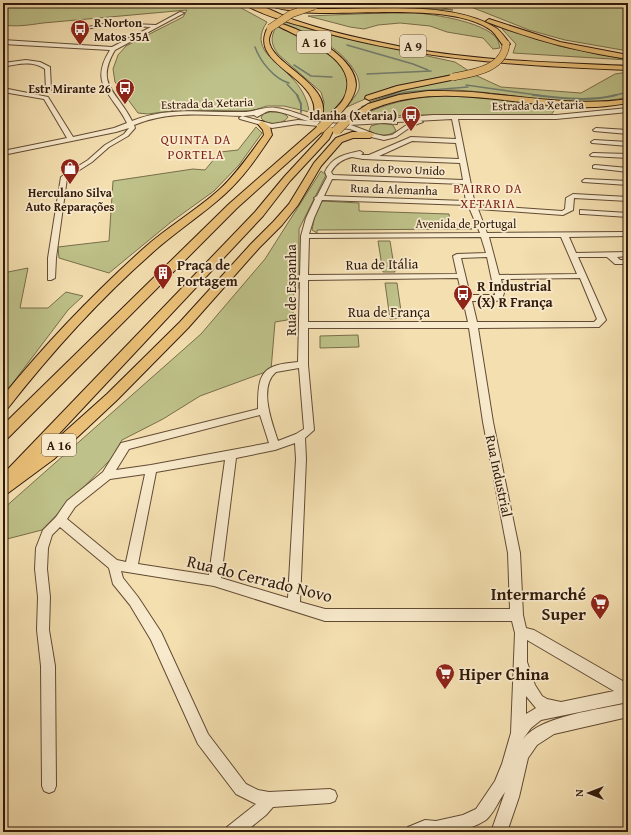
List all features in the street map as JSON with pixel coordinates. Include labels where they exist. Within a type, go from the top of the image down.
[{"type":"highway","name":"A 16","points":[[237,3],[322,46],[337,56],[346,66],[352,80],[350,92],[338,120]]},
{"type":"highway","name":"A 9","points":[[246,3],[302,25],[391,46],[487,60],[628,68]]},
{"type":"highway","name":"A 9","points":[[257,3],[283,14],[322,26],[372,39],[410,46],[492,56],[628,64]]},
{"type":"highway","name":"A 16","points":[[3,434],[233,206],[292,153],[324,128],[338,120],[354,107],[375,95],[478,71],[497,62],[504,55],[506,44],[502,37],[489,27],[469,18],[445,12],[400,9],[315,11],[294,9],[268,3]]},
{"type":"highway","points":[[328,3],[291,14],[270,28],[266,37],[266,43],[269,51],[276,59],[311,89],[318,101],[324,128],[338,120],[385,102],[405,97],[437,94],[478,94],[578,105],[628,101]]},
{"type":"highway","points":[[443,6],[555,43],[628,57]]},
{"type":"highway","points":[[3,405],[24,378],[88,306],[148,250],[223,191],[235,179],[268,135],[267,129],[260,123]]},
{"type":"highway","name":"A 16","points":[[3,483],[259,214],[287,179],[324,128]]},
{"type":"highway","name":"A 16","points":[[3,489],[49,455],[112,397],[184,325],[255,246],[278,223],[293,205],[317,165],[339,140],[352,135],[370,135]]},
{"type":"street","points":[[3,42],[113,49],[182,13]]},
{"type":"street","points":[[74,30],[109,24],[156,26]]},
{"type":"street","points":[[52,278],[52,258],[64,177],[130,132],[132,128],[104,81],[102,68],[113,49]]},
{"type":"street","points":[[3,60],[45,65],[48,68],[49,89]]},
{"type":"street","points":[[3,65],[21,62]]},
{"type":"street","points":[[3,90],[46,98],[71,139]]},
{"type":"street","name":"Estrada da Xetaria","points":[[3,153],[116,130],[142,119],[172,113],[244,114],[276,109],[305,119],[354,124],[379,120],[390,121],[451,117],[556,117],[628,110]]},
{"type":"street","points":[[260,123],[256,120],[256,116],[262,112]]},
{"type":"street","points":[[220,114],[245,118],[272,126],[298,122],[351,127],[370,135],[384,138],[394,136]]},
{"type":"street","points":[[283,125],[293,119],[292,114]]},
{"type":"street","points":[[451,117],[459,141],[466,182],[472,205],[483,235],[500,293],[499,297],[466,298]]},
{"type":"street","name":"Estrada da Xetaria","points":[[394,136],[415,123],[451,117]]},
{"type":"street","points":[[390,121],[400,126],[401,131]]},
{"type":"street","points":[[370,122],[364,126],[363,129],[379,141],[379,145],[376,149]]},
{"type":"street","points":[[596,130],[628,132]]},
{"type":"street","points":[[330,177],[328,172],[332,164],[339,159],[384,146],[394,136]]},
{"type":"street","points":[[369,158],[411,139],[459,141]]},
{"type":"street","points":[[594,142],[628,144]]},
{"type":"street","points":[[353,155],[369,158],[462,161]]},
{"type":"street","points":[[593,155],[628,156]]},
{"type":"street","points":[[595,168],[628,170]]},
{"type":"street","name":"Rua do Povo Unido","points":[[330,177],[466,182]]},
{"type":"street","name":"Rua de Espanha","points":[[300,437],[309,430],[303,362],[304,236],[318,198],[330,177]]},
{"type":"street","points":[[585,181],[628,183]]},
{"type":"street","name":"Rua da Alemanha","points":[[318,198],[472,205],[563,213],[570,210],[570,198],[573,196],[628,198]]},
{"type":"street","points":[[583,212],[628,215]]},
{"type":"street","points":[[496,277],[583,276],[564,234]]},
{"type":"street","name":"Avenida de Portugal","points":[[304,236],[628,234]]},
{"type":"street","points":[[609,254],[618,262],[628,262]]},
{"type":"street","points":[[574,255],[628,254]]},
{"type":"street","name":"Rua Industrial","points":[[489,255],[457,256],[473,324],[488,422],[514,553],[517,615],[520,633],[523,738],[511,796],[498,832]]},
{"type":"street","name":"Rua de Itália","points":[[303,278],[461,276]]},
{"type":"street","name":"Rua de França","points":[[304,325],[596,325],[602,320],[583,276]]},
{"type":"street","points":[[275,446],[263,411],[263,382],[268,373],[276,367],[303,362]]},
{"type":"street","points":[[49,786],[48,666],[44,630],[44,597],[41,569],[42,548],[47,533],[60,520],[71,504],[107,475],[125,446],[263,411]]},
{"type":"street","points":[[107,475],[231,455],[275,446],[300,437],[301,459],[294,605]]},
{"type":"street","points":[[214,581],[231,455]]},
{"type":"street","points":[[131,568],[151,469]]},
{"type":"street","name":"Rua do Cerrado Novo","points":[[60,520],[114,565],[214,581],[324,615],[517,615]]},
{"type":"street","points":[[114,565],[117,580],[134,601],[156,636],[203,739],[241,789],[256,797],[269,800],[330,796]]},
{"type":"street","points":[[520,633],[529,634],[628,692]]},
{"type":"street","name":"Rua Industrial","points":[[521,656],[527,683],[534,698],[545,706],[564,709]]},
{"type":"street","points":[[523,738],[526,723],[538,714],[628,695]]},
{"type":"street","points":[[523,738],[552,727],[628,710]]},
{"type":"street","name":"Rua Industrial","points":[[413,832],[425,828],[437,828],[466,822],[481,814],[500,786],[523,738]]},
{"type":"street","points":[[232,832],[261,810],[269,800]]},
{"type":"street","points":[[437,828],[454,832]]},
{"type":"green space","points":[[3,3],[232,3],[267,22],[262,31],[261,39],[263,47],[272,59],[297,84],[303,93],[309,112],[284,106],[267,106],[251,111],[178,110],[148,114],[138,113],[115,82],[113,69],[118,55],[126,46],[183,17],[187,10],[13,26],[3,25]]},
{"type":"green space","points":[[342,3],[418,3],[453,10],[390,7],[316,8]]},
{"type":"green space","points":[[461,3],[628,3],[628,51],[565,40],[529,30]]},
{"type":"green space","points":[[405,12],[441,16],[481,27],[497,39],[500,48],[493,49],[483,38],[447,32],[430,26],[400,23],[378,25],[364,29],[350,27],[308,16]]},
{"type":"green space","points":[[284,21],[336,36],[455,62],[469,71],[392,87],[347,107],[359,89],[357,76],[349,63],[323,42],[283,23]]},
{"type":"green space","points":[[276,27],[280,27],[303,38],[330,54],[340,64],[347,75],[348,87],[342,100],[325,117],[322,118],[324,102],[321,92],[278,54],[272,41]]},
{"type":"green space","points":[[503,28],[559,46],[628,60],[513,53],[516,44],[502,29]]},
{"type":"green space","points":[[628,72],[628,97],[606,101],[584,102],[540,100],[475,91],[443,90],[414,94],[375,103],[369,102],[414,87],[475,75],[501,87],[581,93],[615,74]]},
{"type":"green space","points":[[456,95],[483,96],[558,106],[550,116],[410,115],[375,117],[361,121],[357,118],[381,107],[405,100]]},
{"type":"green space","points":[[270,112],[282,112],[288,117],[283,122],[275,124],[264,121],[261,118],[263,114]]},
{"type":"green space","points":[[381,123],[393,125],[396,131],[390,134],[382,135],[369,131],[371,126]]},
{"type":"green space","points":[[256,127],[262,133],[239,165],[214,191],[171,222],[109,273],[59,258],[58,247],[109,241],[113,181],[193,169],[205,170],[220,152],[238,150]]},
{"type":"green space","points":[[321,171],[326,175],[299,229],[299,288],[294,289],[293,319],[275,322],[271,370],[200,396],[163,419],[122,440],[112,458],[42,530],[3,540],[3,509],[201,334],[265,259]]},
{"type":"green space","points":[[322,201],[359,203],[359,211],[449,214],[450,223],[472,229],[317,230],[317,233],[312,230],[316,211]]},
{"type":"green space","points":[[378,241],[390,241],[395,272],[383,272]]},
{"type":"green space","points":[[28,268],[20,308],[48,308],[66,292],[83,296],[68,310],[3,396],[3,273]]},
{"type":"green space","points":[[385,283],[397,283],[402,318],[390,319]]},
{"type":"green space","points":[[358,335],[359,347],[320,348],[320,336]]},
{"type":"waterway","points":[[347,45],[413,64],[428,70]]},
{"type":"waterway","points":[[255,47],[260,58],[268,69],[278,78],[289,83]]},
{"type":"waterway","points":[[294,65],[311,76],[332,77]]},
{"type":"waterway","points":[[367,74],[431,71]]},
{"type":"waterway","points":[[287,84],[298,96]]},
{"type":"waterway","points":[[466,85],[544,96]]},
{"type":"waterway","points":[[391,96],[406,92],[468,87]]},
{"type":"waterway","points":[[616,95],[628,92]]},
{"type":"waterway","points":[[297,95],[301,104],[301,112]]},
{"type":"waterway","points":[[533,95],[585,99],[616,95]]},
{"type":"waterway","points":[[612,96],[616,95]]},
{"type":"waterway","points":[[362,107],[391,96]]},
{"type":"place","name":"R Norton Matos 35A","points":[[80,46]]},
{"type":"place","name":"Estr Mirante 26","points":[[125,105]]},
{"type":"place","name":"Idanha (Xetaria)","points":[[411,132]]},
{"type":"place","name":"Herculano Silva Auto Reparações","points":[[70,185]]},
{"type":"place","name":"Praça de Portagem","points":[[163,290]]},
{"type":"place","name":"R Industrial (X) R França","points":[[463,311]]},
{"type":"place","name":"Intermarché Super","points":[[600,620]]},
{"type":"place","name":"Hiper China","points":[[445,690]]},
{"type":"district","name":"QUINTA DA PORTELA","points":[[196,146]]},
{"type":"district","name":"BAIRRO DA XETARIA","points":[[488,196]]}]
